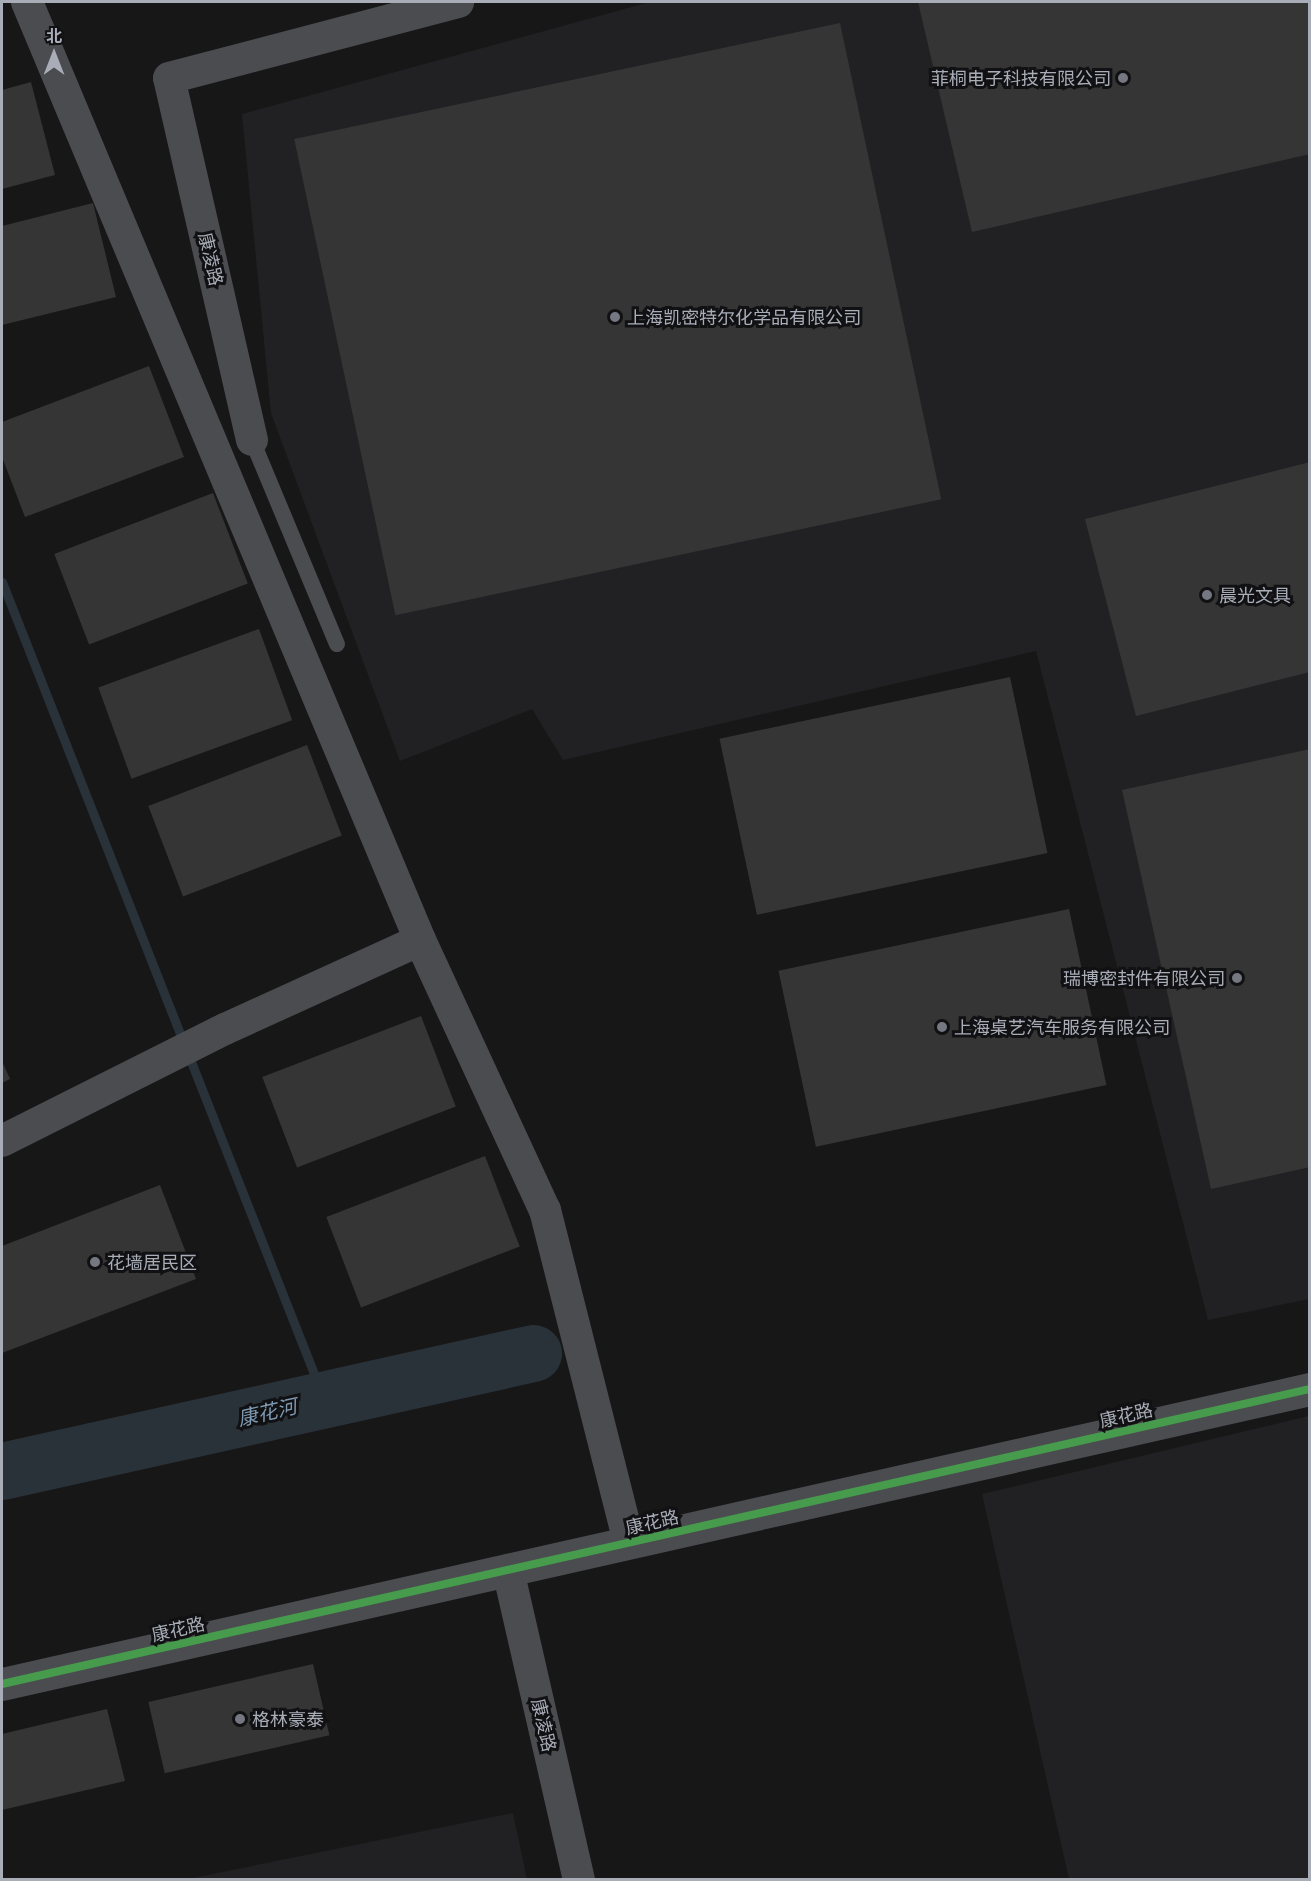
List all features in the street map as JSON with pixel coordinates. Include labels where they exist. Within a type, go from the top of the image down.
[{"type":"street","points":[[27,2],[420,940],[546,1210],[629,1543]]},
{"type":"street","name":"康凌路","points":[[252,440],[170,78],[458,2]]},
{"type":"street","points":[[2,1142],[225,1029],[420,940]]},
{"type":"street","name":"康花路","points":[[2,1684],[1310,1389]]},
{"type":"street","name":"康凌路","points":[[508,1570],[579,1880]]},
{"type":"lane","points":[[252,440],[337,644]]},
{"type":"shaded area","points":[[650,2],[1309,2],[1309,1299],[1208,1320],[1036,651],[563,760],[532,709],[400,761],[271,413],[242,114]]},
{"type":"shaded area","points":[[1309,1416],[1309,1879],[1069,1879],[982,1494]]},
{"type":"shaded area","points":[[513,1813],[527,1879],[188,1879]]},
{"type":"building","name":"菲桐电子科技有限公司","points":[[918,2],[1310,2],[1310,154],[972,232]]},
{"type":"building","name":"上海凯密特尔化学品有限公司","points":[[840,23],[941,499],[395,615],[294,139]]},
{"type":"building","points":[[31,82],[55,175],[2,189],[2,90]]},
{"type":"building","points":[[93,203],[116,297],[2,325],[2,226]]},
{"type":"building","points":[[149,366],[184,457],[25,517],[2,457],[2,422]]},
{"type":"building","name":"晨光文具","points":[[1310,462],[1310,672],[1136,716],[1085,519]]},
{"type":"building","points":[[213,493],[248,584],[89,644],[54,554]]},
{"type":"building","points":[[259,629],[292,720],[131,779],[98,687]]},
{"type":"building","points":[[1010,677],[1047,853],[757,915],[719,739]]},
{"type":"building","points":[[307,745],[342,836],[183,896],[148,806]]},
{"type":"building","name":"瑞博密封件有限公司","points":[[1310,749],[1310,1167],[1211,1189],[1122,790]]},
{"type":"building","name":"上海桌艺汽车服务有限公司","points":[[1069,909],[1106,1085],[816,1147],[778,971]]},
{"type":"building","points":[[421,1016],[456,1107],[297,1167],[262,1077]]},
{"type":"building","points":[[2,1061],[10,1079],[2,1083]]},
{"type":"building","points":[[485,1156],[520,1247],[361,1307],[326,1217]]},
{"type":"building","name":"花墙居民区","points":[[160,1185],[196,1279],[2,1353],[2,1246]]},
{"type":"building","name":"格林豪泰","points":[[313,1664],[329,1735],[165,1773],[148,1702]]},
{"type":"building","points":[[107,1709],[125,1781],[2,1810],[2,1734]]},
{"type":"waterway","points":[[2,582],[324,1399]]},
{"type":"waterway","name":"康花河","points":[[2,1471],[533,1353]]},
{"type":"cycle path","points":[[2,1684],[1310,1389]]},
{"type":"place","name":"菲桐电子科技有限公司","points":[[1123,78]]},
{"type":"place","name":"上海凯密特尔化学品有限公司","points":[[615,317]]},
{"type":"place","name":"晨光文具","points":[[1207,595]]},
{"type":"place","name":"瑞博密封件有限公司","points":[[1237,978]]},
{"type":"place","name":"上海桌艺汽车服务有限公司","points":[[942,1027]]},
{"type":"place","name":"花墙居民区","points":[[95,1262]]},
{"type":"place","name":"格林豪泰","points":[[240,1719]]}]
